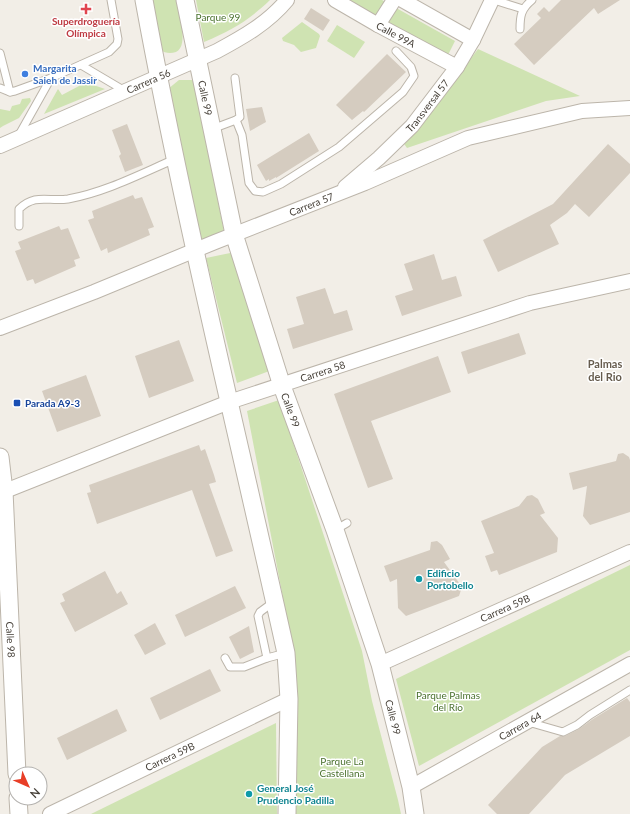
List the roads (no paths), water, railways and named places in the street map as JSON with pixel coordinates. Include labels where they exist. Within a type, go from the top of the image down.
[{"type":"street","points":[[144,0],[158,77],[194,251],[286,653],[288,699],[287,814]]},
{"type":"street","name":"Calle 99","points":[[184,0],[234,234],[282,386],[341,526],[380,664],[411,788],[415,814]]},
{"type":"street","name":"Carrera 56","points":[[0,146],[196,60],[248,34],[265,21],[287,0]]},
{"type":"street","name":"Calle 99A","points":[[335,0],[378,25],[457,67]]},
{"type":"street","points":[[378,25],[394,0]]},
{"type":"street","points":[[402,0],[473,40]]},
{"type":"street","name":"Transversal 57","points":[[338,193],[379,158],[412,126],[457,67],[473,40],[493,0]]},
{"type":"street","name":"Carrera 57","points":[[0,328],[365,183],[468,138],[582,111],[630,108]]},
{"type":"street","name":"Carrera 58","points":[[2,492],[229,402],[282,386],[530,303],[630,281]]},
{"type":"street","name":"Calle 98","points":[[0,457],[6,660],[16,766]]},
{"type":"street","name":"Carrera 59B","points":[[380,664],[630,552]]},
{"type":"street","name":"Carrera 64","points":[[411,788],[630,664]]},
{"type":"street","name":"Carrera 59B","points":[[50,814],[288,699]]},
{"type":"lane","points":[[0,88],[10,92],[15,92],[110,52],[117,44],[118,34],[111,0]]},
{"type":"lane","points":[[493,0],[523,9]]},
{"type":"lane","points":[[520,30],[520,16],[523,9],[532,0]]},
{"type":"lane","points":[[236,120],[242,135],[249,183],[255,191],[263,192],[281,184],[339,147],[403,92],[414,76],[411,67],[396,51]]},
{"type":"lane","points":[[0,53],[10,92]]},
{"type":"lane","points":[[80,65],[125,91]]},
{"type":"lane","points":[[18,137],[51,78]]},
{"type":"lane","points":[[212,129],[240,117],[236,78]]},
{"type":"lane","points":[[18,226],[19,209],[32,200],[67,199],[98,191],[124,182],[175,159]]},
{"type":"lane","points":[[266,658],[258,616],[260,612],[275,601]]},
{"type":"lane","points":[[225,658],[229,665],[233,667],[244,667],[266,658],[286,653]]},
{"type":"lane","points":[[527,722],[563,732],[577,726],[630,690]]},
{"type":"place","name":"Superdroguería Olímpica","points":[[86,9]]},
{"type":"place","name":"Margarita Saieh de Jassir","points":[[25,74]]},
{"type":"place","name":"Parada A9-3","points":[[17,403]]},
{"type":"place","name":"Edificio Portobello","points":[[419,579]]},
{"type":"place","name":"General José Prudencio Padilla","points":[[249,794]]},
{"type":"district","name":"Palmas del Rio","points":[[605,370]]},
{"type":"park label","name":"Parque 99","points":[[218,17]]},
{"type":"park label","name":"Parque Palmas del Río","points":[[448,700]]},
{"type":"park label","name":"Parque La Castellana","points":[[342,766]]}]
